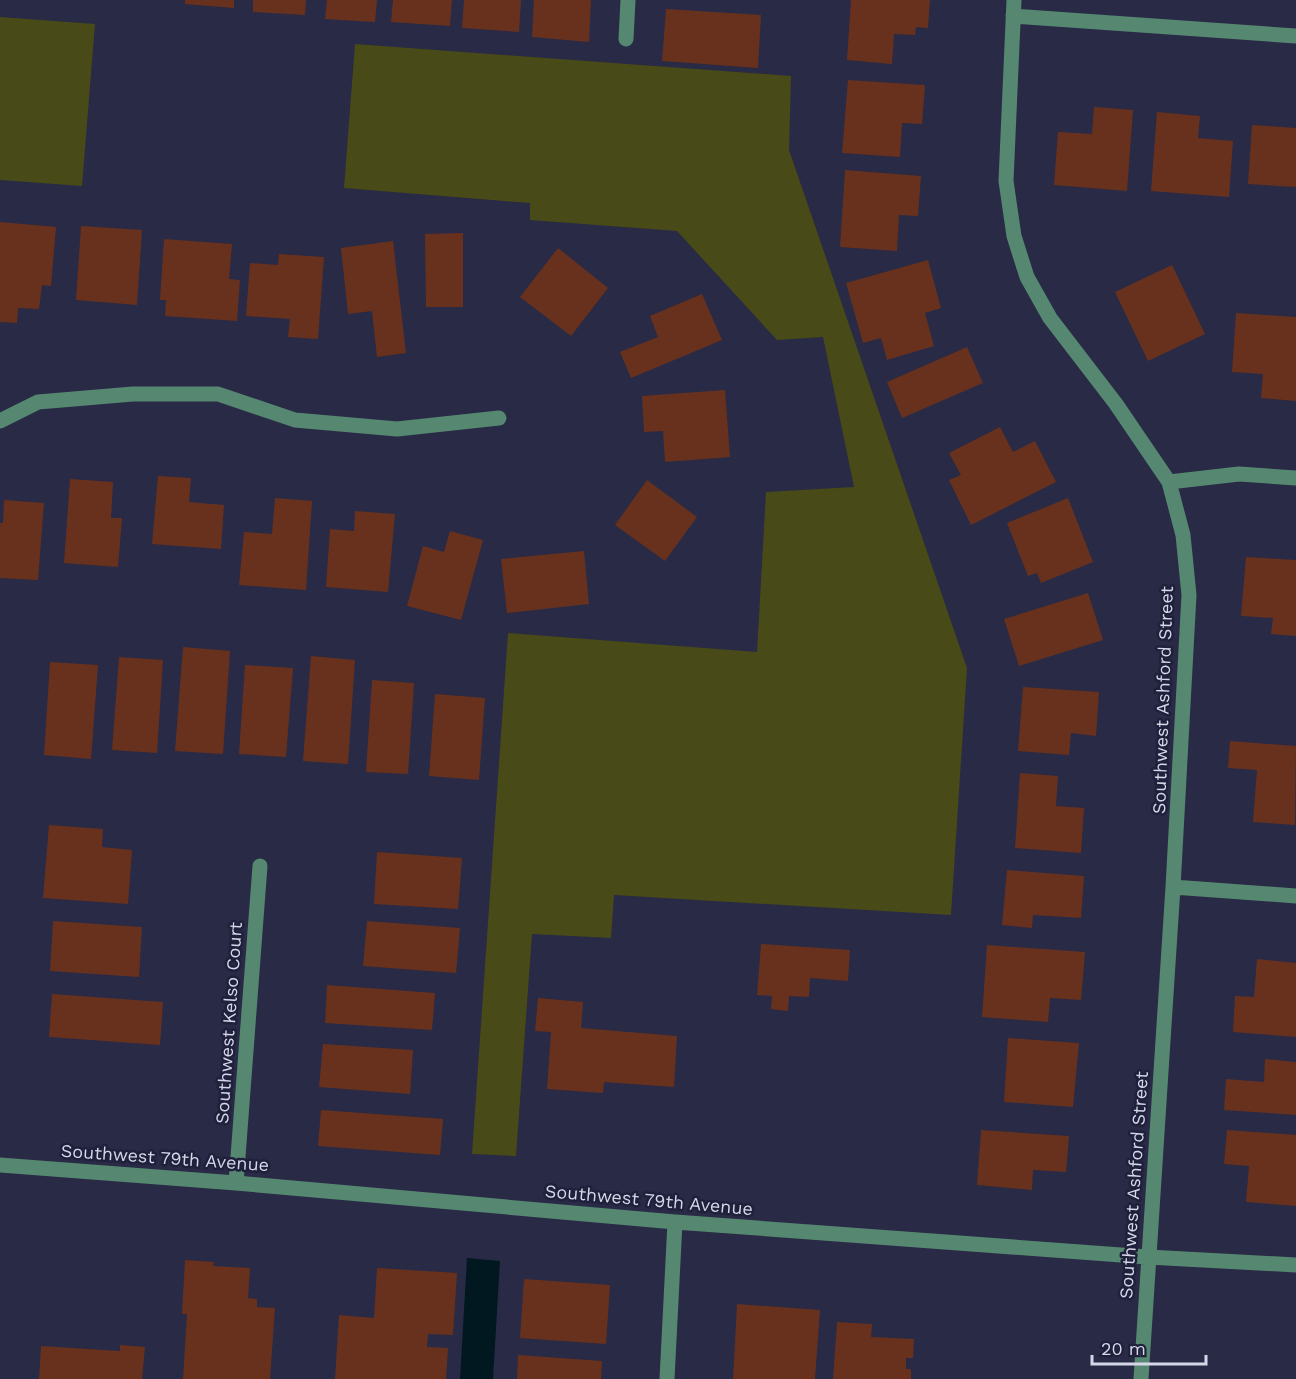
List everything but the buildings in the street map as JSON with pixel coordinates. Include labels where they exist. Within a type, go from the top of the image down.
[{"type":"street","points":[[626,39],[628,0]]},
{"type":"street","name":"Southwest Ashford Street","points":[[1014,0],[1006,182],[1014,236],[1027,277],[1050,318],[1116,405],[1169,482],[1184,535],[1189,595],[1173,887],[1141,1379]]},
{"type":"street","points":[[1013,16],[1296,36]]},
{"type":"street","points":[[0,421],[38,402],[133,394],[218,394],[295,420],[397,429],[499,418]]},
{"type":"street","points":[[1169,482],[1239,474],[1296,478]]},
{"type":"street","name":"Southwest Kelso Court","points":[[236,1183],[260,866]]},
{"type":"street","points":[[1173,887],[1296,896]]},
{"type":"street","name":"Southwest 79th Avenue","points":[[0,1165],[236,1183],[675,1222],[1148,1257],[1296,1265]]},
{"type":"street","points":[[667,1379],[675,1222]]},
{"type":"shaded area","points":[[0,17],[95,24],[82,186],[0,180]]},
{"type":"shaded area","points":[[355,44],[791,76],[789,150],[967,668],[951,915],[614,895],[611,938],[532,934],[516,1156],[472,1154],[508,633],[757,652],[766,492],[854,487],[823,337],[777,340],[677,231],[530,220],[530,203],[344,188]]},
{"type":"water","points":[[467,1258],[500,1261],[493,1379],[460,1379]]}]
